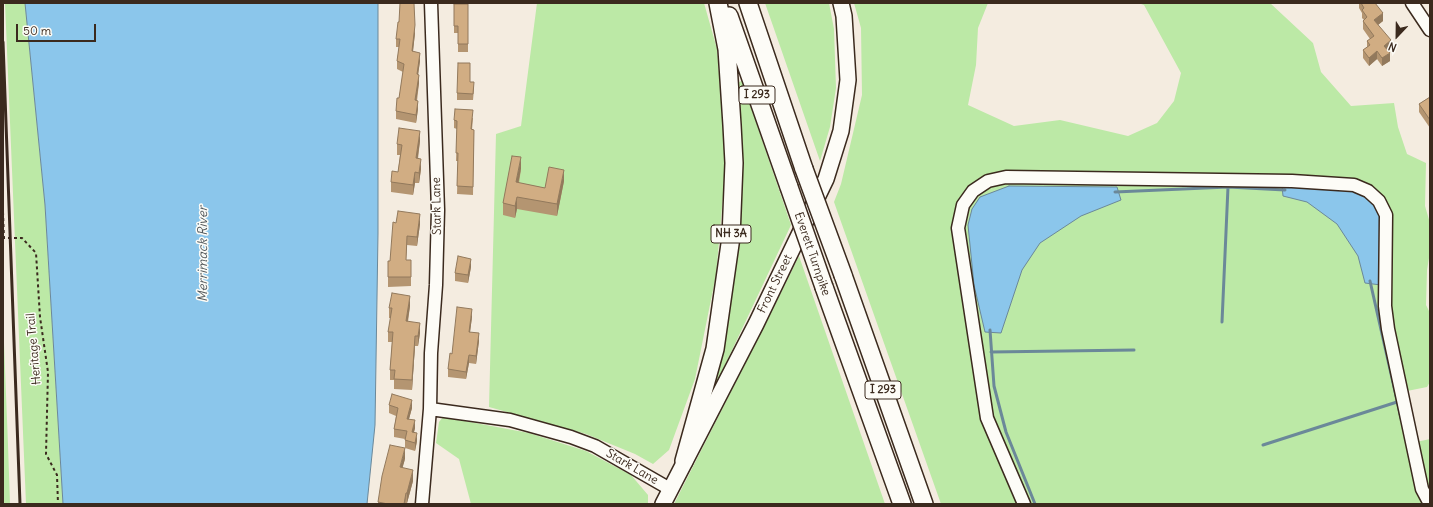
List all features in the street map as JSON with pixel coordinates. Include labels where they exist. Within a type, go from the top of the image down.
[{"type":"highway","name":"NH 3A","points":[[684,461],[715,349],[731,238],[734,163],[732,125],[727,49],[718,3]]},
{"type":"highway","name":"Everett Turnpike","points":[[724,3],[902,504]]},
{"type":"highway","name":"Everett Turnpike","points":[[748,3],[804,169],[924,504]]},
{"type":"main road","name":"Front Street","points":[[663,504],[756,324],[826,179],[841,131],[848,80],[842,3]]},
{"type":"street","name":"Stark Lane","points":[[422,504],[430,409],[431,353],[436,285],[438,210],[431,3]]},
{"type":"street","points":[[1412,3],[1430,30]]},
{"type":"street","points":[[1024,504],[986,418],[958,228],[963,205],[973,191],[988,181],[1006,177],[1292,181],[1354,185],[1368,191],[1379,201],[1386,215],[1385,306],[1388,329],[1422,489],[1430,504]]},
{"type":"street","name":"Stark Lane","points":[[430,409],[510,420],[571,437],[595,446],[670,489]]},
{"type":"path","name":"Heritage Trail","points":[[3,212],[4,238],[22,238],[36,253],[40,317],[48,372],[46,454],[57,475],[58,504]]},
{"type":"green space","points":[[5,3],[25,3],[45,205],[63,504],[26,504]]},
{"type":"green space","points":[[537,3],[704,3],[717,49],[726,163],[716,275],[695,379],[669,450],[653,464],[635,454],[586,434],[489,407],[496,134],[521,126]]},
{"type":"green space","points":[[765,3],[829,3],[834,29],[836,88],[830,127],[820,161]]},
{"type":"green space","points":[[854,3],[988,3],[978,28],[976,65],[968,105],[1014,126],[1060,120],[1128,136],[1157,123],[1174,101],[1181,73],[1144,5],[1138,3],[1270,3],[1313,43],[1321,72],[1351,106],[1394,103],[1398,127],[1407,154],[1426,163],[1425,206],[1430,223],[1430,252],[1427,270],[1426,305],[1430,313],[1430,382],[1427,387],[1407,391],[1416,442],[1430,439],[1430,504],[941,504],[834,202],[841,184],[862,95],[861,28]]},
{"type":"green space","points":[[742,81],[791,225],[709,399],[736,83]]},
{"type":"green space","points":[[799,256],[885,504],[674,504],[775,305]]},
{"type":"green space","points":[[3,317],[8,445],[10,504],[3,504]]},
{"type":"green space","points":[[443,417],[529,433],[586,451],[631,475],[648,495],[648,504],[471,504],[459,459],[436,443],[439,422]]},
{"type":"water","name":"Merrimack River","points":[[25,3],[378,3],[378,233],[375,425],[367,504],[63,504],[45,205]]},
{"type":"water","points":[[1009,186],[1117,187],[1121,200],[1081,216],[1040,243],[1022,270],[1001,333],[985,332],[974,285],[968,225],[972,209],[980,197]]},
{"type":"water","points":[[1282,186],[1341,187],[1363,194],[1375,204],[1382,218],[1381,285],[1365,283],[1358,256],[1337,224],[1307,202],[1283,196]]},
{"type":"building","points":[[400,3],[414,3],[415,25],[412,51],[420,53],[417,74],[419,75],[415,100],[418,101],[416,115],[396,111],[404,64],[397,61],[400,39],[396,39]]},
{"type":"building","points":[[1361,3],[1375,3],[1383,13],[1374,20],[1391,40],[1384,46],[1390,53],[1382,58],[1377,51],[1369,58],[1363,50],[1370,45],[1367,41],[1374,36],[1363,21],[1367,17],[1362,10],[1364,8]]},
{"type":"building","points":[[454,4],[468,4],[468,44],[458,44],[458,26],[454,26]]},
{"type":"building","points":[[458,63],[470,63],[470,82],[474,82],[473,94],[457,93]]},
{"type":"building","points":[[1430,97],[1430,120],[1419,104]]},
{"type":"building","points":[[455,109],[473,110],[471,129],[474,130],[473,187],[457,186],[458,153],[456,153],[457,121],[454,120]]},
{"type":"building","points":[[399,128],[420,131],[416,158],[421,159],[419,173],[415,172],[413,185],[391,182],[392,171],[398,172],[402,145],[397,144]]},
{"type":"building","points":[[512,156],[521,157],[516,182],[545,188],[549,167],[564,170],[557,204],[517,197],[515,206],[503,203]]},
{"type":"building","points":[[398,211],[420,214],[417,237],[407,236],[406,260],[411,260],[411,277],[388,277],[388,261],[390,261],[393,222],[396,223]]},
{"type":"building","points":[[458,256],[471,259],[468,275],[455,273]]},
{"type":"building","points":[[392,293],[410,296],[406,321],[420,323],[418,336],[415,336],[412,380],[394,379],[395,370],[390,370],[393,332],[388,332],[392,308],[389,308]]},
{"type":"building","points":[[457,307],[472,309],[469,332],[479,333],[476,356],[469,355],[466,372],[448,369],[450,353],[452,354]]},
{"type":"building","points":[[392,394],[412,400],[407,419],[415,420],[412,432],[417,433],[415,443],[405,440],[407,431],[394,429],[398,408],[389,405]]},
{"type":"building","points":[[390,445],[405,448],[400,467],[413,470],[404,504],[388,504],[378,502],[382,476]]},
{"type":"waterway","points":[[1115,192],[1228,187],[1285,190]]},
{"type":"waterway","points":[[1222,322],[1228,187]]},
{"type":"waterway","points":[[1370,281],[1401,418]]},
{"type":"waterway","points":[[990,330],[994,386],[1006,432],[1035,504]]},
{"type":"waterway","points":[[991,352],[1134,350]]},
{"type":"waterway","points":[[1263,445],[1397,402]]},
{"type":"railway","points":[[3,42],[20,504]]}]
